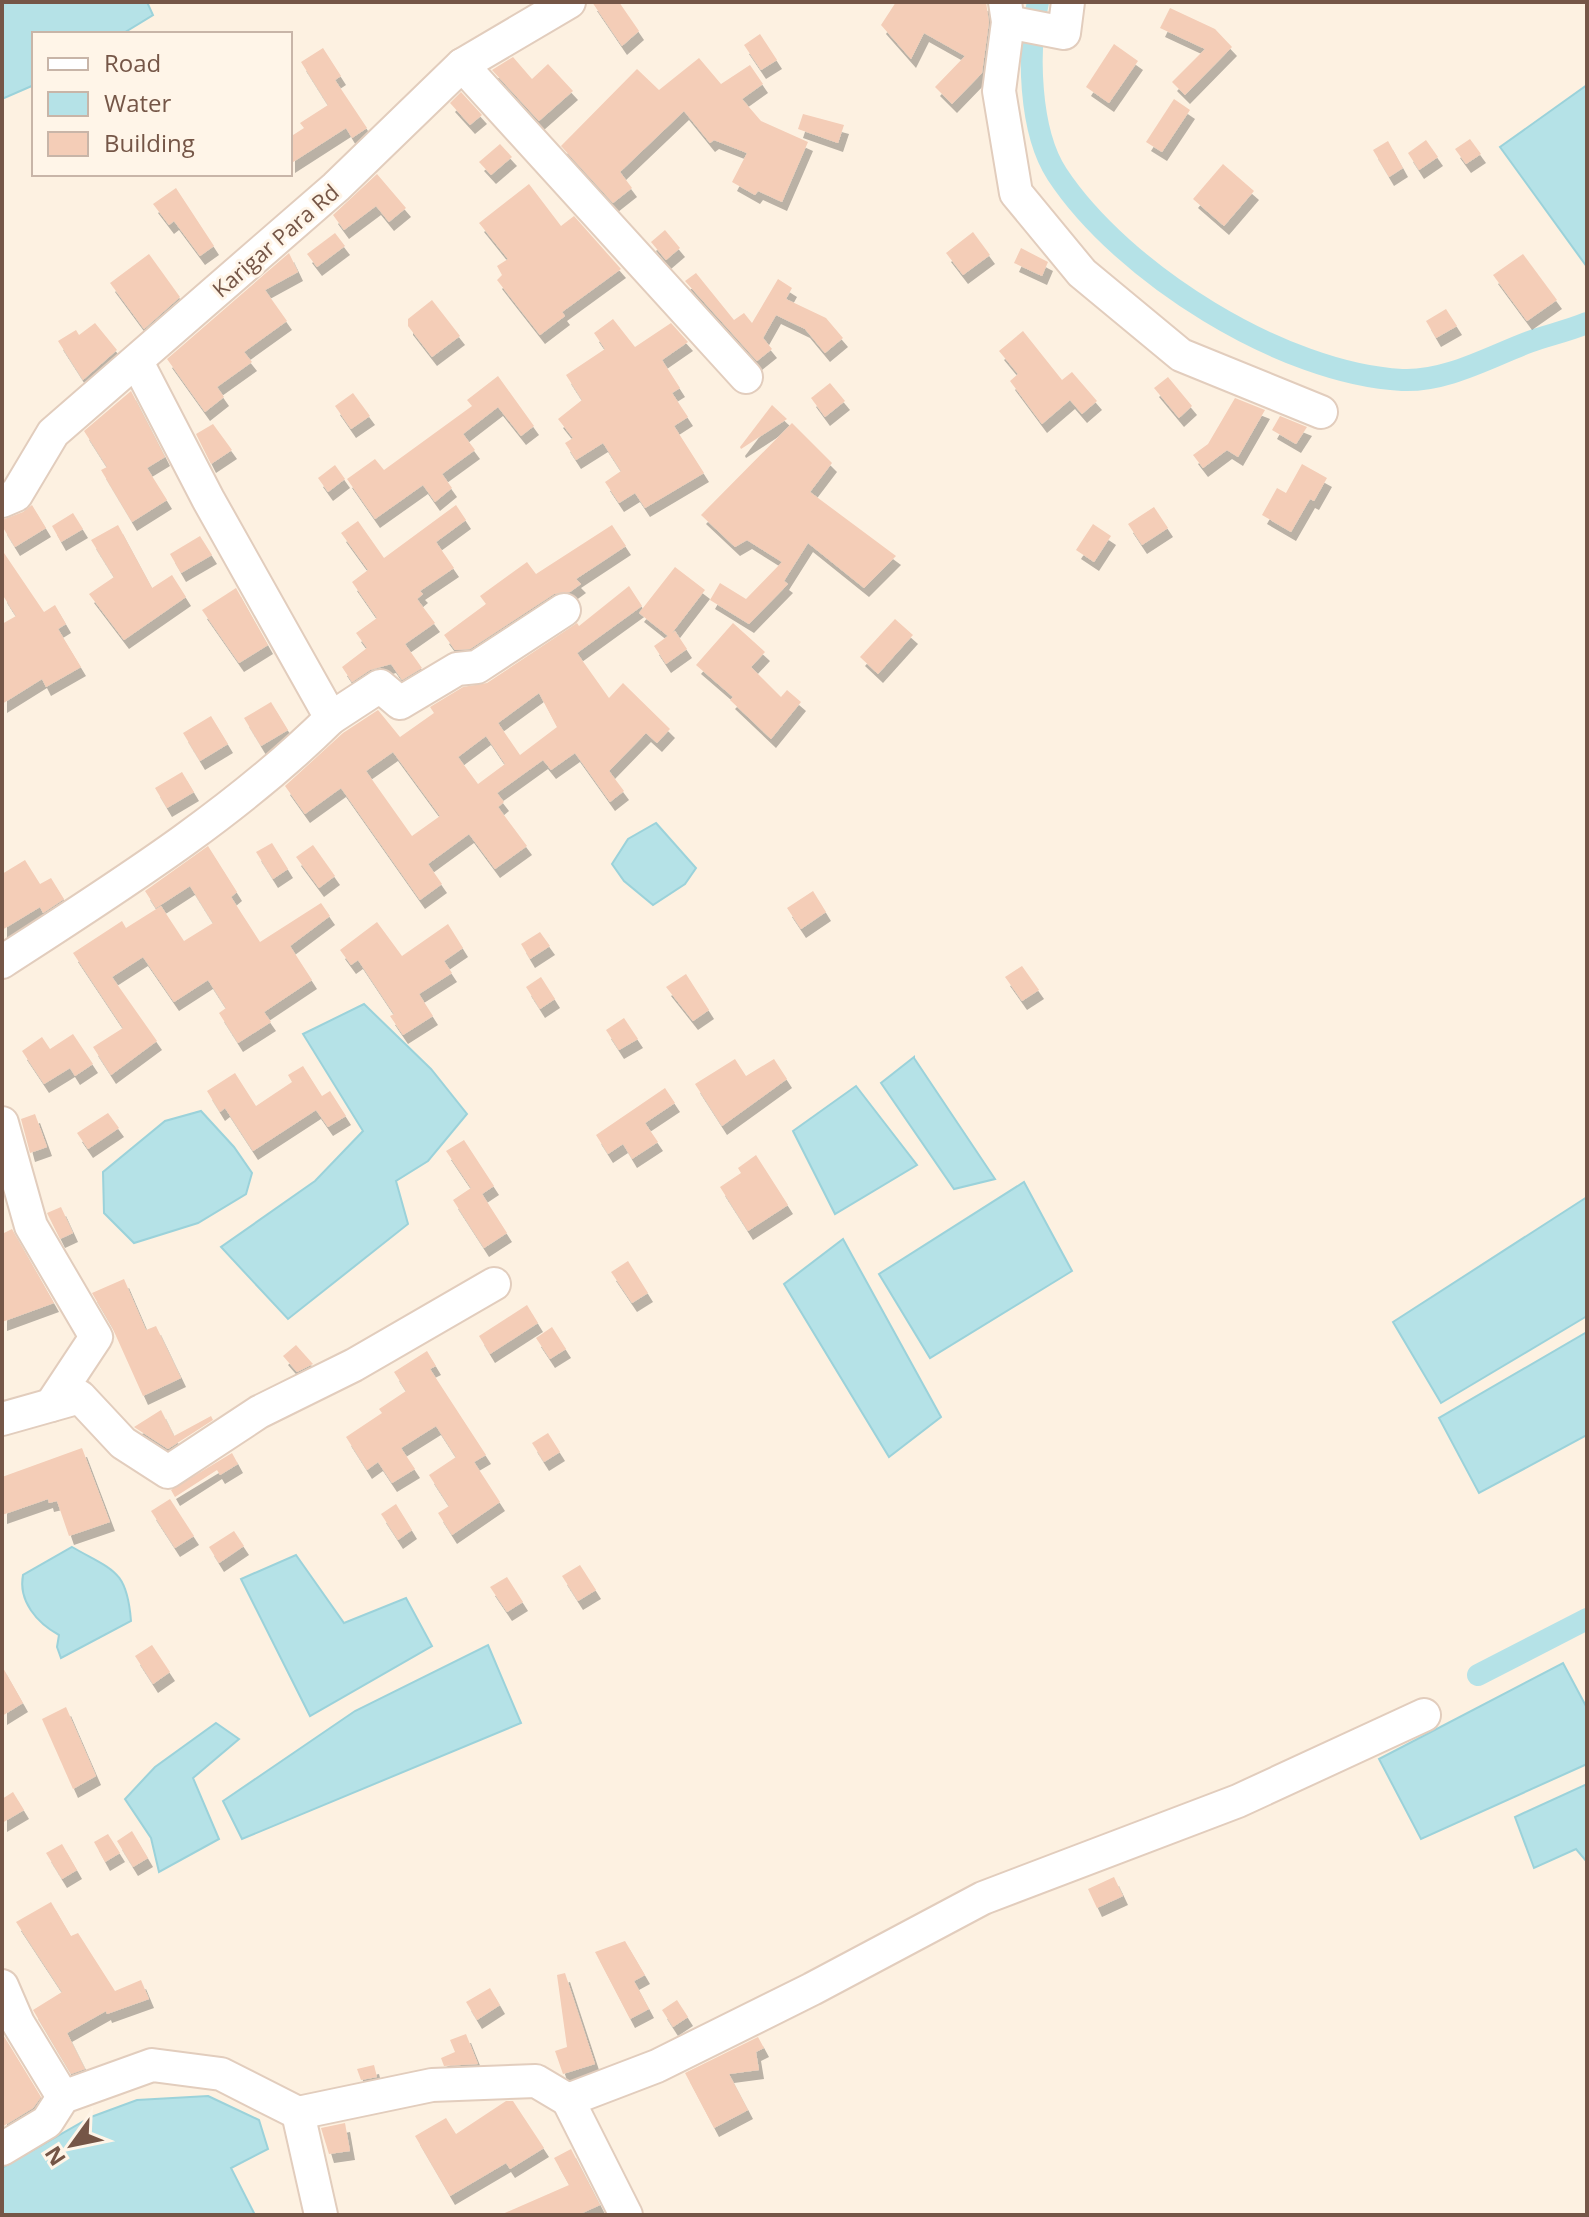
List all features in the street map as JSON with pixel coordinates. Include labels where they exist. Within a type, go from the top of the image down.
[{"type":"street","name":"Karigar Para Rd","points":[[2,501],[16,495],[53,433],[336,187],[462,65],[569,2]]},
{"type":"street","points":[[1066,18],[1006,12],[999,91],[1016,193],[1082,273],[1181,355],[1321,412]]},
{"type":"street","points":[[462,65],[746,377]]},
{"type":"street","points":[[137,362],[208,499],[331,718]]},
{"type":"street","points":[[2,962],[159,860],[292,757],[331,718],[380,686],[400,703],[457,669],[477,667],[564,610]]},
{"type":"street","points":[[2,1123],[31,1226],[96,1337],[51,1405]]},
{"type":"street","points":[[2,1419],[80,1397],[123,1443],[168,1472],[259,1412],[354,1365],[494,1284]]},
{"type":"street","points":[[568,2100],[657,2066],[812,1989],[983,1898],[1238,1801],[1424,1715]]},
{"type":"street","points":[[2,1986],[18,2023],[63,2097]]},
{"type":"street","points":[[2,2149],[47,2122],[63,2097],[152,2065],[221,2074],[298,2113],[432,2085],[536,2081],[568,2100],[626,2215]]},
{"type":"street","points":[[298,2113],[321,2215]]},
{"type":"water","points":[[2,2],[147,2],[153,15],[125,32],[32,32],[32,86],[2,99]]},
{"type":"water","points":[[1587,85],[1587,267],[1500,147]]},
{"type":"water","points":[[656,823],[696,868],[685,884],[653,905],[624,881],[612,864],[628,839]]},
{"type":"water","points":[[364,1004],[431,1069],[467,1114],[428,1161],[396,1181],[408,1224],[288,1319],[221,1247],[315,1181],[363,1131],[303,1034]]},
{"type":"water","points":[[914,1057],[995,1179],[954,1189],[881,1083]]},
{"type":"water","points":[[856,1086],[917,1165],[835,1214],[793,1131]]},
{"type":"water","points":[[201,1111],[234,1147],[252,1173],[246,1194],[198,1223],[134,1243],[104,1213],[103,1172],[165,1121]]},
{"type":"water","points":[[1024,1182],[1072,1271],[930,1358],[879,1274]]},
{"type":"water","points":[[1587,1197],[1587,1316],[1441,1403],[1393,1322]]},
{"type":"water","points":[[843,1239],[941,1417],[889,1457],[784,1284]]},
{"type":"water","points":[[1587,1332],[1587,1435],[1479,1493],[1439,1418]]},
{"type":"water","points":[[72,1547],[116,1574],[126,1591],[131,1621],[61,1658],[57,1647],[59,1635],[43,1624],[31,1610],[22,1585],[23,1575]]},
{"type":"water","points":[[296,1555],[344,1623],[406,1598],[432,1646],[310,1716],[241,1579]]},
{"type":"water","points":[[488,1645],[521,1723],[242,1839],[223,1801],[355,1711]]},
{"type":"water","points":[[1563,1663],[1587,1708],[1587,1764],[1421,1839],[1379,1759]]},
{"type":"water","points":[[216,1723],[239,1739],[193,1778],[219,1839],[159,1872],[151,1838],[125,1799],[155,1767]]},
{"type":"water","points":[[1587,1784],[1587,1862],[1576,1849],[1534,1868],[1515,1817]]},
{"type":"water","points":[[208,2096],[259,2120],[268,2149],[231,2168],[255,2215],[2,2215],[2,2168],[91,2117],[137,2100]]},
{"type":"building","points":[[592,2],[619,2],[639,31],[622,46]]},
{"type":"building","points":[[896,2],[986,2],[989,22],[982,73],[952,104],[935,87],[965,56],[924,33],[911,59],[881,25]]},
{"type":"building","points":[[1170,8],[1215,29],[1232,47],[1185,95],[1172,82],[1205,49],[1160,28]]},
{"type":"building","points":[[760,34],[777,60],[761,70],[744,45]]},
{"type":"building","points":[[1114,44],[1138,61],[1109,103],[1086,87]]},
{"type":"building","points":[[323,48],[341,76],[335,80],[367,128],[352,138],[346,128],[292,163],[292,136],[304,128],[300,123],[328,105],[301,62]]},
{"type":"building","points":[[513,57],[532,79],[548,64],[573,91],[539,121],[492,70]]},
{"type":"building","points":[[699,58],[721,84],[750,65],[763,84],[742,99],[761,121],[808,142],[782,202],[758,191],[755,195],[732,182],[747,153],[714,140],[710,143],[684,111],[620,172],[632,188],[613,203],[561,146],[637,69],[659,90]]},
{"type":"building","points":[[461,92],[482,115],[470,125],[450,103]]},
{"type":"building","points":[[1174,99],[1190,110],[1162,152],[1146,142]]},
{"type":"building","points":[[803,114],[844,125],[838,143],[798,129]]},
{"type":"building","points":[[1470,139],[1481,154],[1466,164],[1455,149]]},
{"type":"building","points":[[1426,140],[1438,157],[1419,170],[1408,153]]},
{"type":"building","points":[[1388,141],[1403,168],[1389,177],[1373,150]]},
{"type":"building","points":[[500,144],[512,157],[491,175],[479,162]]},
{"type":"building","points":[[1223,164],[1254,191],[1224,226],[1193,199]]},
{"type":"building","points":[[377,174],[406,208],[389,222],[376,206],[344,230],[333,215]]},
{"type":"building","points":[[529,184],[561,226],[574,216],[621,269],[562,312],[565,316],[540,335],[497,280],[502,275],[497,266],[508,259],[479,223]]},
{"type":"building","points":[[176,188],[214,246],[200,256],[174,221],[169,225],[153,204]]},
{"type":"building","points":[[665,230],[680,248],[666,260],[651,242]]},
{"type":"building","points":[[973,232],[990,255],[963,275],[946,253]]},
{"type":"building","points":[[335,233],[345,246],[317,267],[307,254]]},
{"type":"building","points":[[1021,248],[1048,262],[1042,276],[1014,263]]},
{"type":"building","points":[[289,253],[298,272],[265,290],[287,321],[244,352],[252,362],[217,387],[224,397],[205,412],[167,359]]},
{"type":"building","points":[[149,254],[180,297],[144,329],[110,283]]},
{"type":"building","points":[[1523,254],[1557,300],[1527,321],[1493,275]]},
{"type":"building","points":[[696,273],[734,320],[744,313],[752,323],[778,279],[792,288],[786,299],[826,318],[843,338],[825,353],[805,329],[776,315],[763,338],[772,349],[757,361],[685,281]]},
{"type":"building","points":[[432,300],[460,336],[432,357],[408,326],[408,319]]},
{"type":"building","points":[[1446,309],[1457,326],[1436,338],[1426,321]]},
{"type":"building","points":[[613,319],[635,347],[671,323],[688,342],[662,360],[680,388],[672,393],[688,417],[674,426],[704,473],[645,508],[635,493],[619,503],[605,482],[621,471],[603,443],[576,460],[565,443],[573,438],[558,419],[582,400],[566,375],[605,349],[594,333]]},
{"type":"building","points":[[95,323],[117,350],[83,380],[58,341],[76,330],[79,335]]},
{"type":"building","points":[[1023,331],[1062,380],[1072,372],[1097,401],[1082,414],[1070,400],[1042,424],[1010,381],[1018,374],[999,351]]},
{"type":"building","points":[[498,376],[534,426],[521,436],[498,407],[463,434],[475,450],[442,474],[452,488],[435,502],[423,485],[375,519],[347,479],[375,459],[384,470],[472,406],[467,400]]},
{"type":"building","points":[[1168,377],[1192,406],[1179,418],[1154,388]]},
{"type":"building","points":[[830,383],[845,401],[825,417],[811,398]]},
{"type":"building","points":[[131,391],[165,457],[147,468],[167,500],[132,522],[101,470],[107,467],[84,431]]},
{"type":"building","points":[[353,393],[370,416],[351,429],[335,406]]},
{"type":"building","points":[[1235,398],[1265,410],[1238,457],[1227,450],[1203,468],[1193,455],[1208,444]]},
{"type":"building","points":[[772,405],[787,419],[741,449],[740,447]]},
{"type":"building","points":[[1280,416],[1307,427],[1296,444],[1272,430]]},
{"type":"building","points":[[792,423],[832,463],[810,492],[896,556],[864,588],[808,543],[784,581],[788,584],[749,624],[710,600],[720,583],[746,599],[782,562],[747,540],[735,547],[701,515]]},
{"type":"building","points":[[213,424],[232,450],[211,464],[196,434]]},
{"type":"building","points":[[1302,464],[1327,478],[1314,501],[1310,499],[1291,532],[1262,515],[1277,488],[1286,493]]},
{"type":"building","points":[[335,465],[345,479],[328,492],[318,478]]},
{"type":"building","points":[[32,505],[46,528],[15,547],[2,526],[2,520]]},
{"type":"building","points":[[456,505],[466,520],[436,542],[454,568],[420,591],[423,594],[417,599],[435,623],[405,644],[422,668],[402,680],[391,664],[370,670],[352,682],[342,667],[367,648],[356,633],[377,618],[352,582],[368,570],[341,533],[358,521],[384,558]]},
{"type":"building","points":[[1154,507],[1168,528],[1142,545],[1128,524]]},
{"type":"building","points":[[73,513],[83,529],[61,542],[52,526]]},
{"type":"building","points":[[1093,524],[1111,536],[1094,562],[1076,550]]},
{"type":"building","points":[[118,525],[152,588],[172,575],[186,597],[124,640],[89,594],[114,577],[91,540]]},
{"type":"building","points":[[612,525],[626,546],[576,579],[581,584],[570,592],[554,594],[470,649],[455,650],[444,635],[486,604],[480,596],[527,562],[536,574]]},
{"type":"building","points":[[200,536],[212,555],[181,573],[170,554]]},
{"type":"building","points":[[2,550],[44,612],[55,605],[66,624],[58,629],[81,667],[46,687],[42,679],[2,704],[2,624],[16,616],[2,594]]},
{"type":"building","points":[[675,567],[705,590],[672,633],[675,631],[687,649],[666,664],[654,646],[668,636],[639,613]]},
{"type":"building","points":[[629,586],[642,606],[577,653],[609,698],[623,683],[670,729],[657,743],[646,733],[609,771],[624,791],[610,802],[575,753],[551,770],[543,760],[497,793],[504,802],[498,807],[527,846],[495,869],[469,834],[428,864],[442,884],[420,900],[341,788],[305,814],[285,786],[343,733],[378,710],[400,737],[434,713],[430,707],[463,687],[487,683],[577,623],[579,626]],"holes":[[[539,693],[557,727],[520,755],[498,723]],[[486,736],[505,764],[478,784],[458,757]],[[393,752],[440,816],[412,836],[366,771]]]},
{"type":"building","points":[[236,588],[268,645],[239,663],[202,610]]},
{"type":"building","points":[[895,619],[913,635],[878,674],[860,657]]},
{"type":"building","points":[[733,623],[765,652],[751,667],[781,697],[787,690],[801,702],[771,739],[730,700],[733,697],[696,665]]},
{"type":"building","points":[[271,702],[288,730],[261,746],[244,718]]},
{"type":"building","points":[[211,716],[228,744],[200,761],[183,733]]},
{"type":"building","points":[[182,772],[194,792],[167,808],[155,788]]},
{"type":"building","points":[[272,843],[288,869],[273,879],[256,852]]},
{"type":"building","points":[[313,845],[335,876],[319,888],[296,857]]},
{"type":"building","points":[[208,846],[237,892],[231,897],[260,942],[321,903],[330,916],[290,946],[312,980],[264,1012],[271,1022],[238,1043],[219,1013],[226,1008],[208,980],[174,1002],[143,957],[112,977],[157,1041],[111,1075],[93,1047],[123,1028],[73,953],[122,921],[126,928],[161,906],[184,941],[213,923],[190,886],[156,908],[145,891]]},
{"type":"building","points":[[25,860],[40,884],[51,878],[64,899],[43,913],[40,907],[2,930],[2,874]]},
{"type":"building","points":[[813,891],[826,912],[801,929],[787,908]]},
{"type":"building","points":[[377,922],[402,956],[448,924],[463,948],[444,961],[452,973],[419,994],[433,1016],[403,1035],[390,1016],[394,1014],[358,960],[351,965],[340,950]]},
{"type":"building","points":[[540,932],[550,946],[530,959],[521,944]]},
{"type":"building","points":[[1022,966],[1039,990],[1022,1001],[1005,977]]},
{"type":"building","points":[[686,974],[709,1010],[693,1021],[666,987]]},
{"type":"building","points":[[541,977],[555,999],[540,1009],[526,987]]},
{"type":"building","points":[[624,1018],[638,1039],[619,1050],[606,1030]]},
{"type":"building","points":[[73,1034],[93,1064],[75,1076],[70,1068],[44,1084],[22,1051],[42,1037],[50,1049]]},
{"type":"building","points":[[735,1059],[746,1076],[774,1059],[787,1079],[722,1126],[695,1084]]},
{"type":"building","points":[[303,1066],[322,1096],[330,1091],[346,1116],[328,1127],[316,1110],[253,1151],[225,1108],[220,1112],[207,1091],[235,1073],[256,1106],[292,1082],[288,1075]]},
{"type":"building","points":[[665,1088],[675,1103],[645,1123],[658,1142],[632,1159],[623,1144],[608,1154],[596,1135]]},
{"type":"building","points":[[108,1113],[119,1128],[88,1149],[77,1133]]},
{"type":"building","points":[[35,1114],[47,1147],[30,1153],[21,1119]]},
{"type":"building","points":[[464,1140],[494,1186],[482,1194],[507,1233],[484,1248],[453,1200],[471,1188],[446,1151]]},
{"type":"building","points":[[756,1155],[788,1205],[748,1231],[720,1187],[741,1173],[738,1168]]},
{"type":"building","points":[[61,1207],[73,1233],[60,1239],[47,1213]]},
{"type":"building","points":[[12,1229],[54,1303],[2,1322],[2,1234]]},
{"type":"building","points":[[628,1261],[648,1293],[632,1303],[611,1272]]},
{"type":"building","points":[[124,1279],[146,1330],[156,1326],[181,1378],[143,1396],[112,1327],[92,1293]]},
{"type":"building","points":[[527,1305],[538,1323],[490,1354],[479,1336]]},
{"type":"building","points":[[552,1327],[566,1349],[550,1359],[536,1338]]},
{"type":"building","points":[[296,1345],[313,1364],[297,1372],[283,1356]]},
{"type":"building","points":[[427,1351],[436,1366],[430,1369],[486,1455],[474,1462],[500,1502],[452,1535],[438,1513],[449,1506],[429,1475],[456,1457],[436,1426],[401,1448],[415,1469],[392,1483],[378,1462],[367,1470],[346,1437],[382,1413],[379,1409],[406,1391],[394,1372]]},
{"type":"building","points":[[161,1410],[174,1436],[211,1416],[213,1420],[168,1449],[134,1427]]},
{"type":"building","points":[[548,1433],[560,1452],[544,1462],[532,1443]]},
{"type":"building","points":[[82,1448],[110,1522],[69,1536],[57,1501],[49,1503],[48,1499],[2,1515],[2,1477]]},
{"type":"building","points":[[232,1453],[238,1464],[220,1475],[217,1470],[175,1497],[171,1490]]},
{"type":"building","points":[[170,1499],[194,1536],[175,1548],[151,1511]]},
{"type":"building","points":[[396,1504],[412,1530],[398,1540],[381,1514]]},
{"type":"building","points":[[234,1531],[244,1546],[219,1563],[209,1547]]},
{"type":"building","points":[[580,1565],[596,1590],[578,1601],[562,1576]]},
{"type":"building","points":[[507,1577],[523,1602],[507,1612],[490,1587]]},
{"type":"building","points":[[152,1645],[170,1672],[153,1684],[135,1656]]},
{"type":"building","points":[[2,1666],[23,1703],[2,1716]]},
{"type":"building","points":[[66,1707],[96,1776],[73,1789],[42,1719]]},
{"type":"building","points":[[13,1792],[24,1810],[2,1823],[2,1799]]},
{"type":"building","points":[[132,1831],[148,1858],[133,1867],[117,1841]]},
{"type":"building","points":[[108,1834],[120,1853],[105,1862],[94,1842]]},
{"type":"building","points":[[62,1844],[77,1870],[62,1879],[46,1853]]},
{"type":"building","points":[[1114,1877],[1123,1896],[1097,1908],[1088,1889]]},
{"type":"building","points":[[51,1902],[71,1936],[78,1933],[115,1991],[141,1980],[149,1999],[107,2014],[106,2011],[67,2033],[85,2069],[71,2074],[33,2010],[62,1992],[16,1922]]},
{"type":"building","points":[[625,1941],[645,1975],[634,1981],[649,2009],[630,2019],[595,1952]]},
{"type":"building","points":[[565,1973],[595,2064],[563,2074],[555,2051],[567,2047],[557,1975]]},
{"type":"building","points":[[490,1988],[500,2005],[477,2020],[466,2002]]},
{"type":"building","points":[[677,2000],[688,2017],[673,2027],[662,2010]]},
{"type":"building","points":[[2,2033],[41,2097],[33,2108],[2,2127]]},
{"type":"building","points":[[466,2034],[478,2064],[444,2066],[441,2058],[455,2052],[450,2040]]},
{"type":"building","points":[[758,2037],[764,2048],[756,2052],[759,2070],[729,2074],[748,2110],[714,2128],[685,2073]]},
{"type":"building","points":[[374,2065],[377,2077],[361,2080],[357,2069]]},
{"type":"building","points":[[506,2101],[513,2101],[544,2148],[510,2169],[506,2163],[450,2196],[415,2136],[446,2118],[456,2134]]},
{"type":"building","points":[[345,2123],[350,2151],[329,2154],[321,2128]]},
{"type":"building","points":[[571,2149],[600,2205],[578,2215],[500,2215],[569,2185],[554,2158]]},
{"type":"waterway","points":[[1038,2],[1032,43],[1033,90],[1041,136],[1057,174],[1086,211],[1122,247],[1163,281],[1209,312],[1307,359],[1356,373],[1402,380],[1451,373],[1587,323]]},
{"type":"waterway","points":[[1478,1675],[1587,1619]]}]
